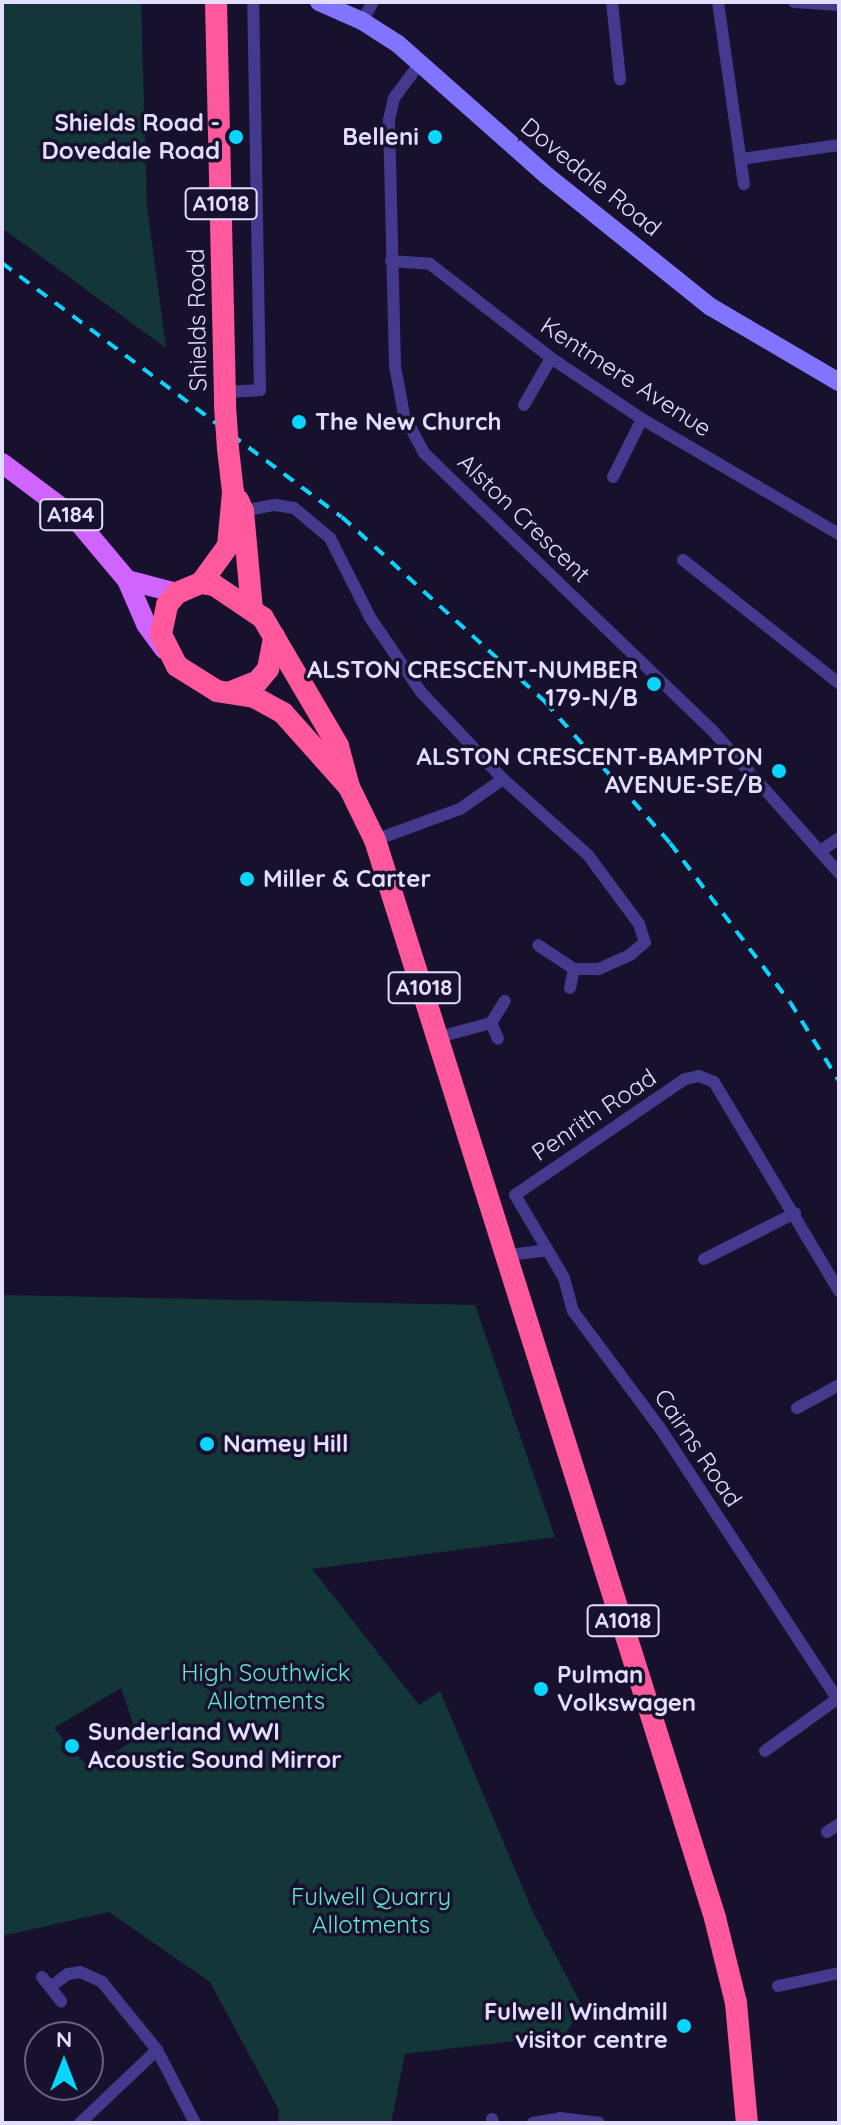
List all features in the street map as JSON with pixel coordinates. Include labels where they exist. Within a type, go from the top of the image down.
[{"type":"highway","name":"Shields Road","points":[[216,2],[225,399],[228,449],[238,502]]},
{"type":"highway","name":"A1018","points":[[201,583],[228,546],[238,502]]},
{"type":"highway","name":"A1018","points":[[238,502],[252,609]]},
{"type":"highway","points":[[201,583],[226,591],[252,609],[274,637],[274,656],[258,681],[231,692],[194,680],[164,649],[162,621],[177,593],[201,583]]},
{"type":"highway","name":"A1018","points":[[274,637],[338,746],[349,787],[375,840],[509,1255],[715,1918],[736,2003],[747,2123]]},
{"type":"highway","name":"A1018","points":[[231,692],[267,702],[283,713],[349,787]]},
{"type":"main road","name":"A184","points":[[2,463],[74,517],[127,580],[141,615],[164,649]]},
{"type":"main road","points":[[127,580],[177,593]]},
{"type":"street","points":[[225,399],[260,390],[253,2]]},
{"type":"street","name":"Dovedale Road","points":[[319,2],[362,21],[420,63],[546,175],[711,307],[839,382]]},
{"type":"street","points":[[362,21],[373,2]]},
{"type":"street","points":[[612,2],[620,80]]},
{"type":"street","points":[[718,2],[744,184]]},
{"type":"street","points":[[794,2],[839,5]]},
{"type":"street","name":"Alston Crescent","points":[[420,63],[394,98],[389,120],[395,366],[404,415],[424,453],[712,730],[822,850],[839,873]]},
{"type":"street","points":[[741,159],[839,145]]},
{"type":"street","name":"Kentmere Avenue","points":[[391,261],[430,264],[551,358],[642,419],[839,534]]},
{"type":"street","points":[[524,405],[551,358]]},
{"type":"street","points":[[613,477],[642,419]]},
{"type":"street","points":[[238,502],[294,508],[330,538],[371,619],[421,692],[503,779],[588,855],[639,924],[645,942],[630,955],[598,969],[574,969],[538,945]]},
{"type":"street","points":[[683,560],[839,683]]},
{"type":"street","points":[[375,840],[460,809],[503,779]]},
{"type":"street","points":[[822,850],[839,838]]},
{"type":"street","points":[[570,988],[574,969]]},
{"type":"street","points":[[439,1037],[491,1023],[505,1001]]},
{"type":"street","points":[[491,1023],[498,1039]]},
{"type":"street","name":"Penrith Road","points":[[515,1195],[685,1079],[699,1076],[714,1082],[795,1213]]},
{"type":"street","points":[[488,1193],[515,1195]]},
{"type":"street","name":"Cairns Road","points":[[515,1195],[548,1250],[573,1311],[662,1431],[838,1700]]},
{"type":"street","points":[[704,1259],[795,1213],[839,1291]]},
{"type":"street","points":[[509,1255],[548,1250]]},
{"type":"street","points":[[797,1408],[839,1385]]},
{"type":"street","points":[[765,1751],[838,1700]]},
{"type":"street","points":[[827,1832],[839,1824]]},
{"type":"street","points":[[778,1986],[839,1973]]},
{"type":"street","points":[[61,2001],[46,1982],[68,1974],[93,1976],[157,2050],[195,2123]]},
{"type":"street","points":[[80,2123],[157,2050]]},
{"type":"street","points":[[533,2123],[560,2118],[599,2123]]},
{"type":"green space","points":[[2,2],[141,2],[147,206],[166,348],[2,228]]},
{"type":"green space","points":[[2,1295],[475,1305],[555,1537],[312,1569],[419,1705],[440,1691],[532,1910],[583,2008],[564,2035],[405,2054],[391,2123],[278,2123],[279,2110],[210,1982],[109,1912],[2,1936]],"holes":[[[121,1688],[138,1738],[89,1768],[54,1728]]]},
{"type":"railway","points":[[2,263],[342,517],[545,702],[670,843],[790,1002],[839,1081]]},
{"type":"place","name":"Shields Road - Dovedale Road","points":[[236,137]]},
{"type":"place","name":"Belleni","points":[[435,137]]},
{"type":"place","name":"The New Church","points":[[299,422]]},
{"type":"place","name":"ALSTON CRESCENT-NUMBER 179-N/B","points":[[654,684]]},
{"type":"place","name":"ALSTON CRESCENT-BAMPTON AVENUE-SE/B","points":[[779,771]]},
{"type":"place","name":"Miller & Carter","points":[[247,879]]},
{"type":"place","name":"Namey Hill","points":[[207,1444]]},
{"type":"place","name":"Pulman Volkswagen","points":[[541,1689]]},
{"type":"place","name":"Sunderland WWI Acoustic Sound Mirror","points":[[72,1746]]},
{"type":"place","name":"Fulwell Windmill visitor centre","points":[[684,2026]]},
{"type":"park label","name":"High Southwick Allotments","points":[[266,1687]]},
{"type":"park label","name":"Fulwell Quarry Allotments","points":[[371,1911]]}]
